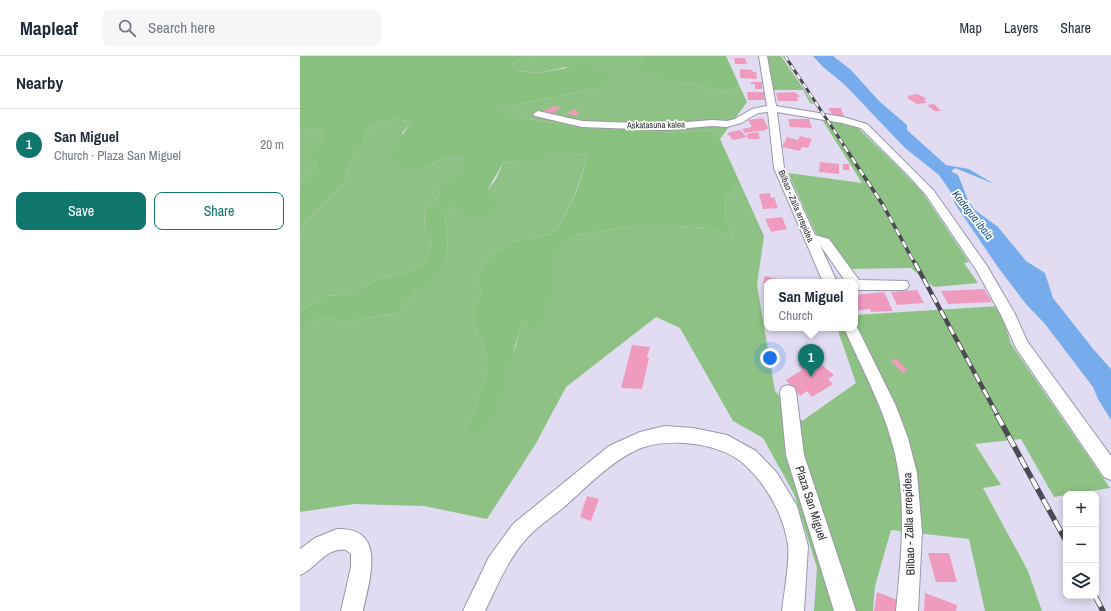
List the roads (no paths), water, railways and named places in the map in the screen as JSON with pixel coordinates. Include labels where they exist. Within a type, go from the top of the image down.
[{"type":"street","name":"Bilbao - Zalla errepidea","points":[[763,56],[772,108],[779,168],[829,279]]},
{"type":"street","name":"Askatasuna kalea","points":[[538,114],[582,124],[663,127],[712,123],[727,124],[738,121],[755,111],[772,108]]},
{"type":"street","points":[[772,108],[858,123],[864,126],[920,181],[982,269],[1008,314],[1021,344],[1111,471]]},
{"type":"street","points":[[809,237],[825,242],[851,279]]},
{"type":"street","points":[[858,285],[902,285]]},
{"type":"street","name":"Bilbao - Zalla errepidea","points":[[852,331],[892,418],[907,468],[912,545],[907,611]]},
{"type":"street","name":"Plaza San Miguel","points":[[788,392],[795,455],[845,611]]},
{"type":"street","points":[[474,611],[496,564],[520,531],[615,452],[640,440],[665,434],[693,436],[721,441],[750,457],[770,480],[790,513],[798,546],[793,611]]},
{"type":"street","points":[[300,565],[315,549],[335,540],[350,541],[361,549],[361,567],[352,611]]},
{"type":"water","name":"Kadagua ibaia","points":[[813,56],[833,56],[851,70],[879,101],[907,125],[907,130],[946,165],[969,169],[994,184],[955,168],[951,171],[958,175],[969,202],[975,210],[998,227],[1026,261],[1045,273],[1053,298],[1111,369],[1111,420],[1098,399],[1093,387],[1045,324],[1026,304],[1000,270],[955,204],[950,191],[939,175],[905,148],[845,85],[822,66]]},
{"type":"railway","points":[[785,56],[845,147]]},
{"type":"railway","points":[[844,146],[883,205],[915,264]]},
{"type":"railway","points":[[915,263],[998,416]]},
{"type":"railway","points":[[997,415],[1063,536]]},
{"type":"railway","points":[[1097,599],[1103,611]]},
{"type":"place","name":"San Miguel","points":[[811,377]]}]
